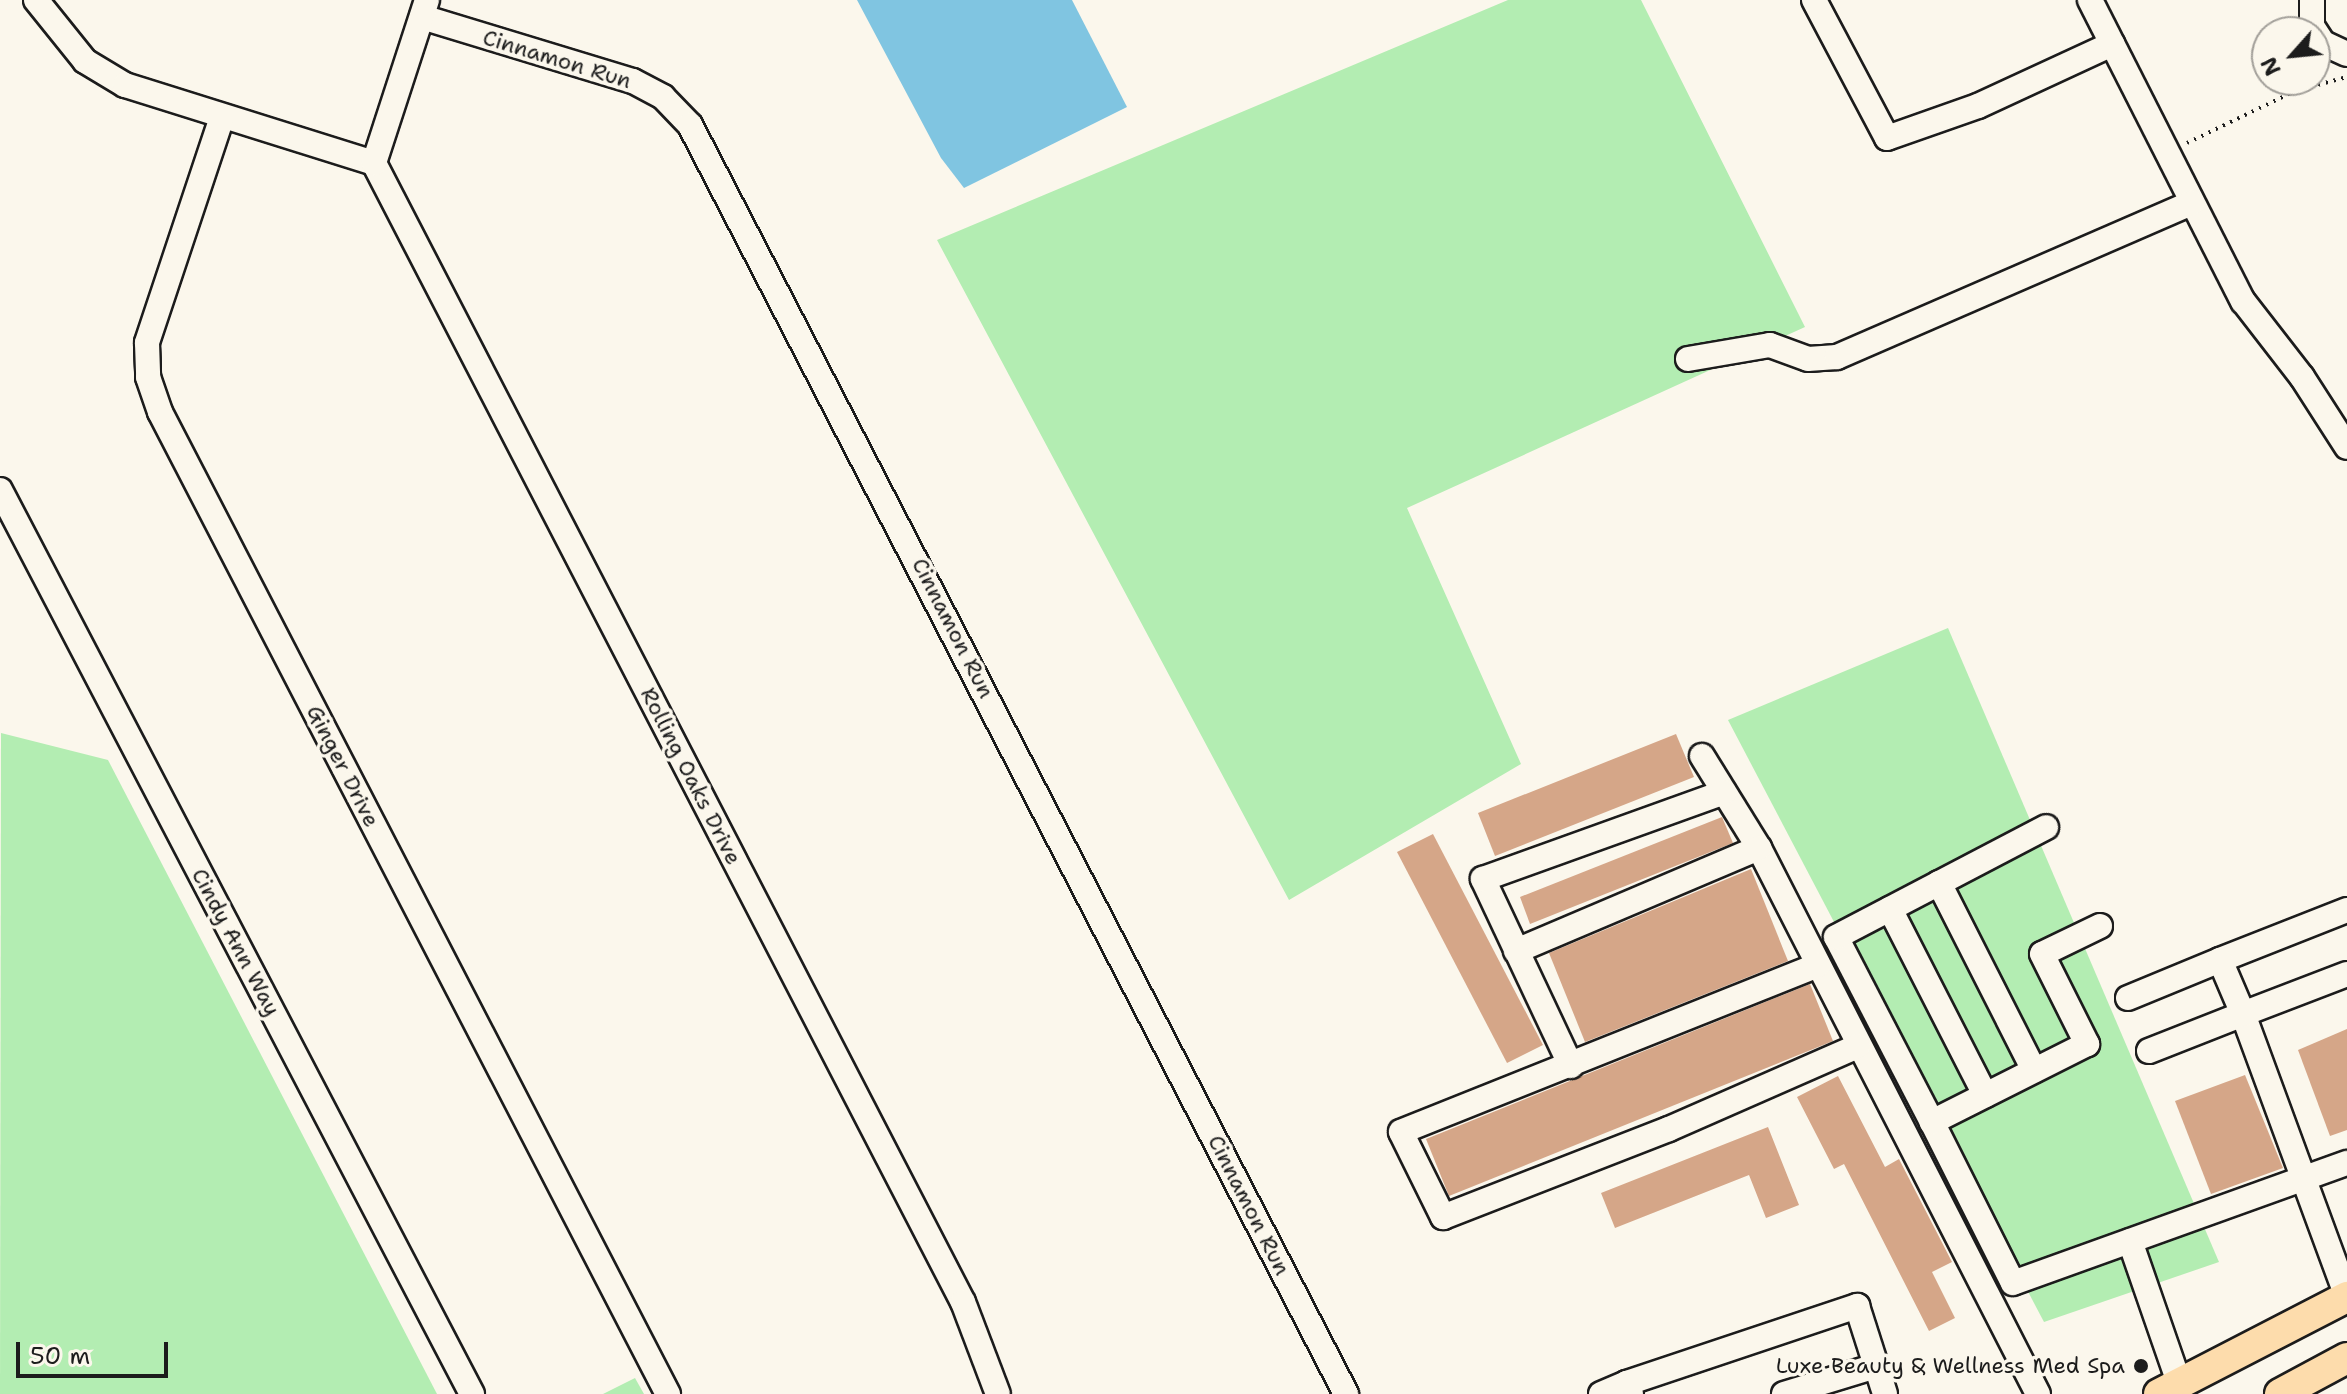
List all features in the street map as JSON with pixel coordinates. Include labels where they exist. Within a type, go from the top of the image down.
[{"type":"main road","points":[[2170,1389],[2347,1297]]},
{"type":"main road","points":[[2280,1394],[2347,1358]]},
{"type":"street","points":[[36,0],[85,61],[125,85],[374,163],[425,9]]},
{"type":"street","points":[[1814,0],[1887,138],[1978,106],[2112,44]]},
{"type":"street","points":[[2090,0],[2243,301],[2302,377],[2347,447]]},
{"type":"street","points":[[2312,0],[2312,26],[2323,43],[2347,54]]},
{"type":"street","name":"Cinnamon Run","points":[[425,9],[633,81],[663,97],[690,125],[1346,1394]]},
{"type":"street","name":"Ginger Drive","points":[[222,117],[147,343],[148,377],[160,412],[668,1394]]},
{"type":"street","name":"Rolling Oaks Drive","points":[[374,163],[963,1302],[998,1394]]},
{"type":"street","points":[[1688,359],[1770,345],[1808,359],[1837,357],[2192,203]]},
{"type":"street","name":"Cindy Ann Way","points":[[3,502],[472,1394]]},
{"type":"street","points":[[1702,756],[1759,848],[2038,1394]]},
{"type":"street","points":[[1571,1066],[1483,879],[1724,792]]},
{"type":"street","points":[[2046,827],[1836,937],[2013,1283],[2347,1163]]},
{"type":"street","points":[[1516,951],[1759,848]]},
{"type":"street","points":[[1939,883],[2034,1070]]},
{"type":"street","points":[[1890,909],[1985,1095]]},
{"type":"street","points":[[2128,998],[2220,960],[2346,915]]},
{"type":"street","points":[[1932,1122],[2087,1044],[2042,954],[2100,926]]},
{"type":"street","points":[[2220,960],[2243,1014],[2347,1297]]},
{"type":"street","points":[[1818,965],[1401,1132],[1443,1217],[1669,1129],[1858,1046]]},
{"type":"street","points":[[2149,1051],[2347,974]]},
{"type":"street","points":[[2130,1241],[2170,1389]]},
{"type":"street","points":[[1601,1394],[1629,1389],[1857,1306],[1885,1394]]},
{"type":"street","points":[[1784,1394],[1876,1366]]},
{"type":"path","points":[[2180,147],[2295,91],[2347,77]]},
{"type":"green space","points":[[1508,0],[1641,0],[1805,327],[1407,508],[1521,764],[1289,900],[937,240]]},
{"type":"green space","points":[[1948,628],[2219,1262],[2044,1322],[1728,720]]},
{"type":"green space","points":[[1,733],[108,760],[437,1394],[0,1394]]},
{"type":"green space","points":[[635,1378],[644,1394],[603,1394]]},
{"type":"water","points":[[857,0],[1072,0],[1127,107],[964,188],[941,158]]},
{"type":"building","points":[[1676,734],[1694,777],[1495,856],[1478,813]]},
{"type":"building","points":[[1722,817],[1733,843],[1530,924],[1520,897]]},
{"type":"building","points":[[1433,834],[1543,1045],[1507,1063],[1397,852]]},
{"type":"building","points":[[1751,869],[1788,961],[1585,1042],[1549,953]]},
{"type":"building","points":[[1810,984],[1833,1041],[1449,1196],[1426,1139]]},
{"type":"building","points":[[2347,1029],[2347,1130],[2330,1136],[2298,1050]]},
{"type":"building","points":[[2245,1075],[2283,1168],[2211,1194],[2175,1101]]},
{"type":"building","points":[[1838,1076],[1885,1167],[1899,1159],[1952,1262],[1932,1272],[1955,1318],[1929,1331],[1844,1164],[1834,1169],[1797,1097]]},
{"type":"building","points":[[1768,1127],[1799,1205],[1766,1218],[1749,1175],[1615,1228],[1601,1193]]},
{"type":"place","name":"Luxe Beauty & Wellness Med Spa","points":[[2141,1366]]}]
